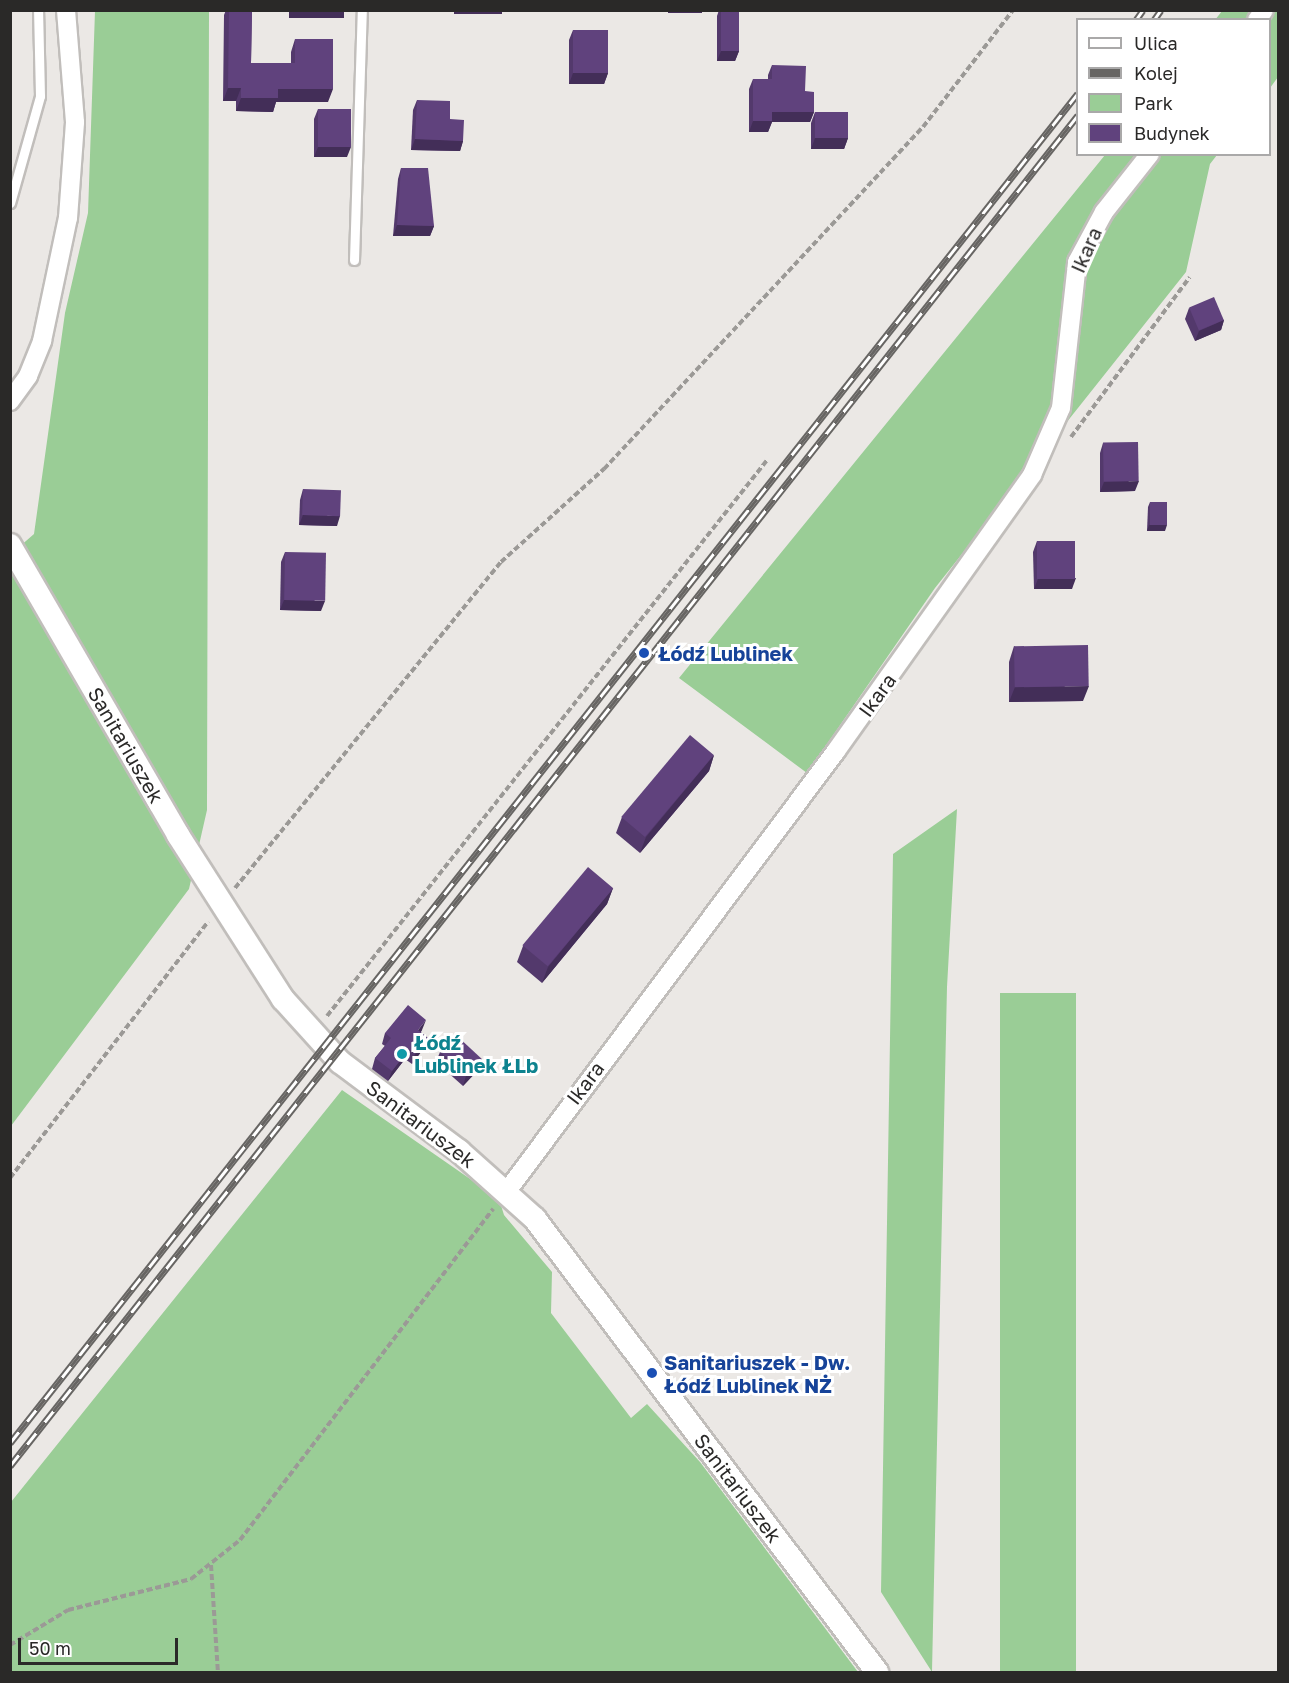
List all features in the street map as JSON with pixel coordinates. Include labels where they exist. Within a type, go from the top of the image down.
[{"type":"street","points":[[10,401],[28,376],[42,341],[68,219],[75,122],[66,10]]},
{"type":"street","name":"Ikara","points":[[507,1191],[843,741],[1032,475],[1060,408],[1077,262],[1104,212],[1148,156]]},
{"type":"street","name":"Sanitariuszek","points":[[10,545],[222,905],[271,983],[329,1051],[507,1191],[545,1231],[877,1672]]},
{"type":"lane","points":[[10,203],[40,96],[38,10]]},
{"type":"lane","points":[[354,260],[362,10]]},
{"type":"path","points":[[10,1178],[222,905],[501,562],[604,469],[900,152],[1014,10]]},
{"type":"path","points":[[1062,447],[1190,277]]},
{"type":"path","points":[[321,1024],[768,459]]},
{"type":"path","points":[[10,1645],[68,1610],[157,1591],[191,1579],[240,1540],[507,1191]]},
{"type":"path","points":[[210,1564],[218,1672]]},
{"type":"green space","points":[[95,11],[209,11],[207,810],[189,889],[11,1126],[11,554],[34,534],[65,313],[88,213]]},
{"type":"green space","points":[[1222,11],[1278,11],[1278,77],[1271,87],[1271,18],[1217,18]]},
{"type":"green space","points":[[1104,156],[1216,156],[1210,164],[1186,272],[935,588],[807,773],[679,678]]},
{"type":"green space","points":[[957,809],[947,987],[932,1672],[881,1592],[893,854]]},
{"type":"green space","points":[[1000,993],[1076,993],[1076,1672],[1000,1672]]},
{"type":"green space","points":[[342,1090],[499,1199],[504,1215],[552,1272],[551,1313],[631,1418],[647,1404],[700,1462],[858,1672],[11,1672],[11,1502]]},
{"type":"building","points":[[229,10],[252,10],[251,63],[295,63],[295,39],[333,39],[333,89],[278,89],[278,98],[241,98],[241,88],[228,88]]},
{"type":"building","points":[[721,10],[739,10],[739,51],[721,51]]},
{"type":"building","points":[[573,30],[608,30],[608,73],[573,73]]},
{"type":"building","points":[[772,65],[806,66],[805,91],[814,92],[814,112],[772,112],[772,121],[753,121],[753,79],[772,79]]},
{"type":"building","points":[[417,100],[450,101],[450,119],[464,120],[463,141],[415,139]]},
{"type":"building","points":[[318,109],[351,109],[351,147],[318,147]]},
{"type":"building","points":[[815,112],[848,112],[848,138],[815,138]]},
{"type":"building","points":[[401,168],[428,168],[434,226],[397,225]]},
{"type":"building","points":[[1214,297],[1224,320],[1199,331],[1189,308]]},
{"type":"building","points":[[1138,442],[1139,481],[1104,482],[1103,443]]},
{"type":"building","points":[[303,489],[341,490],[340,516],[302,515]]},
{"type":"building","points":[[1150,502],[1167,502],[1167,525],[1150,525]]},
{"type":"building","points":[[1037,541],[1075,541],[1075,579],[1037,579]]},
{"type":"building","points":[[285,552],[326,553],[325,601],[284,600]]},
{"type":"building","points":[[1088,645],[1089,686],[1015,687],[1014,646]]},
{"type":"building","points":[[690,735],[714,755],[645,837],[621,817]]},
{"type":"building","points":[[588,867],[613,888],[548,966],[522,945]]},
{"type":"building","name":"Łódź Lublinek ŁLb","points":[[408,1005],[426,1020],[418,1030],[428,1038],[415,1054],[409,1049],[392,1071],[375,1058],[391,1038],[385,1033]]},
{"type":"building","points":[[456,1035],[482,1059],[466,1076],[440,1052]]},
{"type":"railway","points":[[1137,18],[1143,10]]},
{"type":"railway","points":[[1155,18],[1161,10]]},
{"type":"railway","points":[[10,1443],[1076,96]]},
{"type":"railway","points":[[10,1466],[1076,118]]},
{"type":"place","name":"Łódź Lublinek","points":[[644,653]]},
{"type":"place","name":"Łódź Lublinek ŁLb","points":[[402,1054]]},
{"type":"place","name":"Sanitariuszek - Dw. Łódź Lublinek NŻ","points":[[652,1373]]}]
